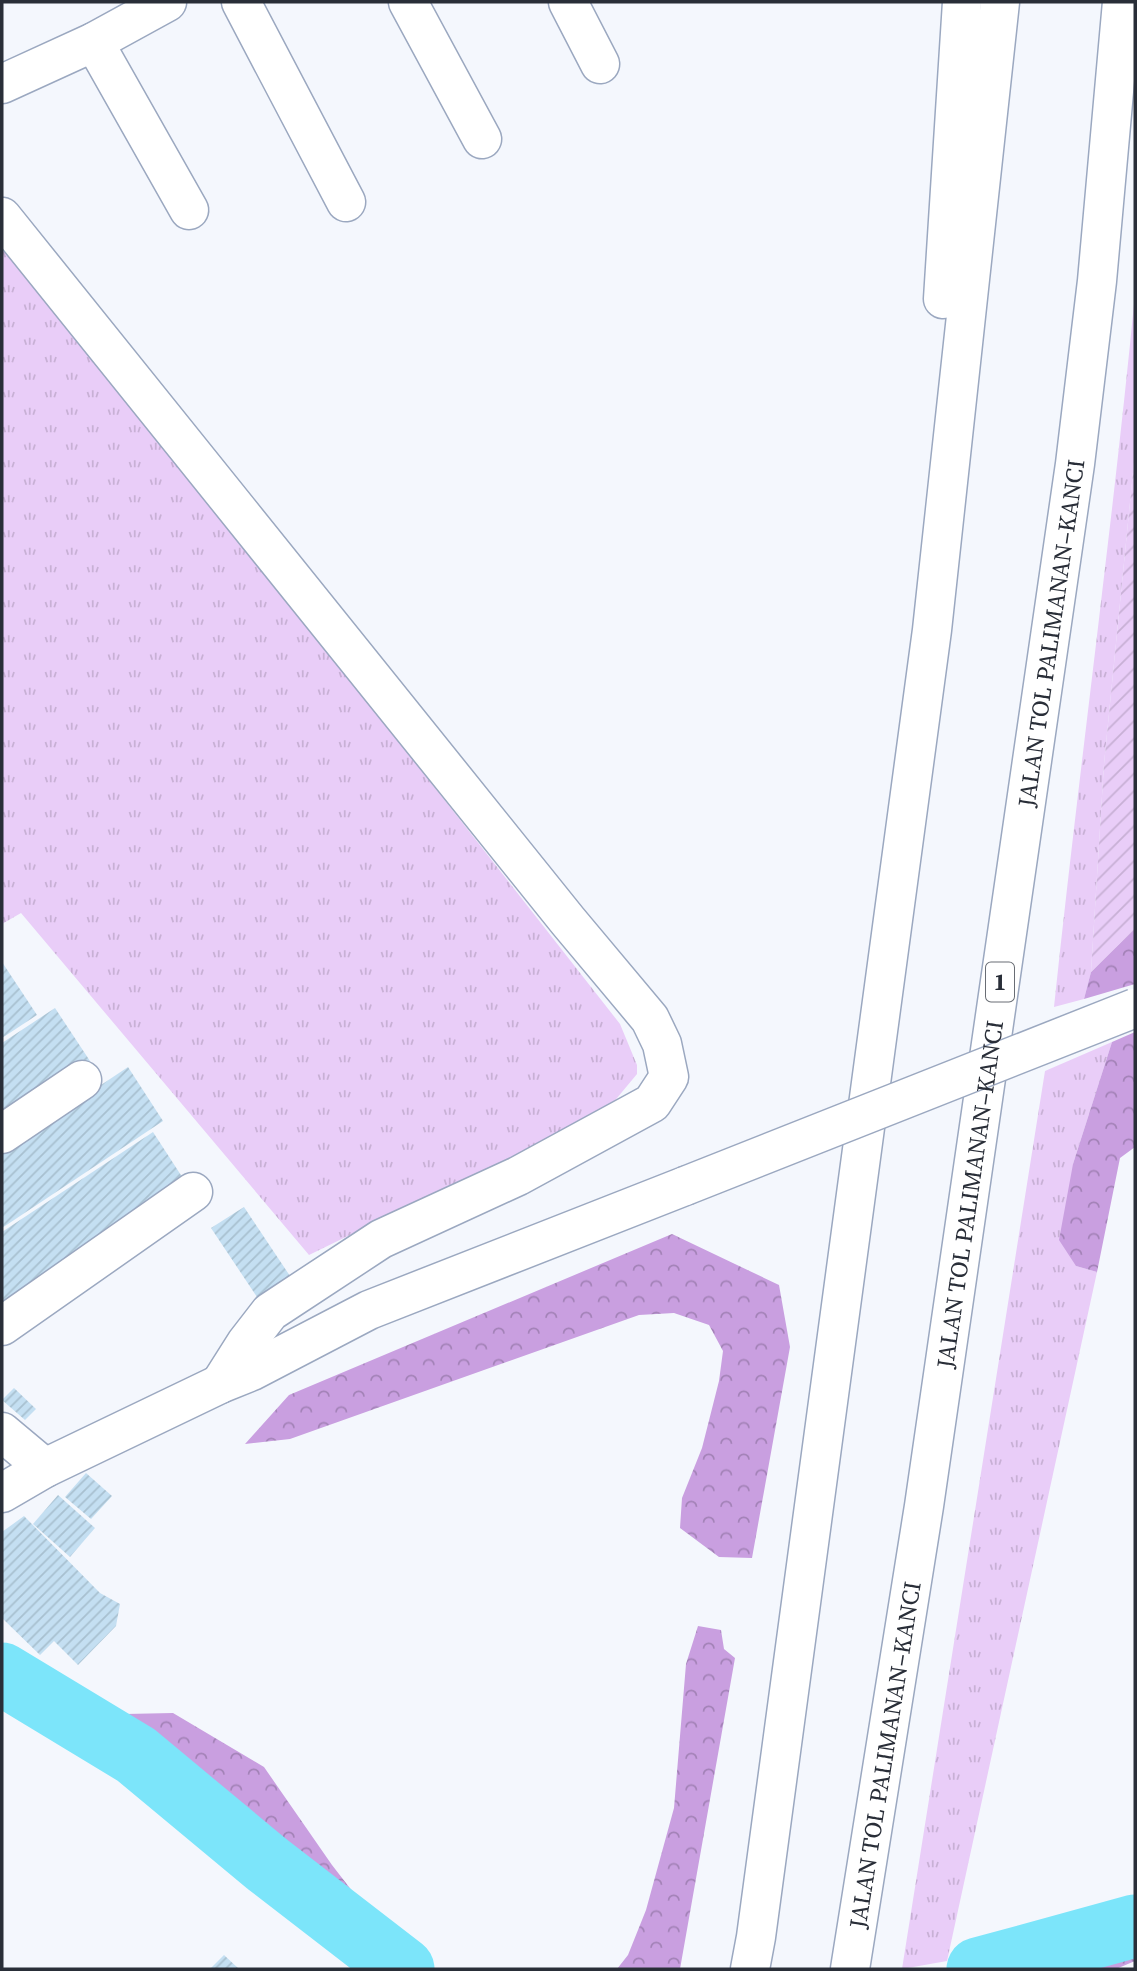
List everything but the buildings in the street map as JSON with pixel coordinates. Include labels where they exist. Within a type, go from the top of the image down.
[{"type":"main road","points":[[2,84],[94,42],[167,2]]},
{"type":"main road","points":[[241,2],[346,202]]},
{"type":"main road","points":[[408,2],[482,139]]},
{"type":"main road","points":[[568,2],[600,64]]},
{"type":"main road","points":[[932,630],[929,534],[962,2]]},
{"type":"main road","points":[[753,1953],[932,630],[1000,2]]},
{"type":"main road","name":"JALAN TOL PALIMANAN–KANCI","points":[[851,1964],[926,1493],[1075,464],[1097,281],[1122,2]]},
{"type":"main road","points":[[94,42],[189,210]]},
{"type":"main road","points":[[2,218],[533,878],[650,1019],[662,1044],[669,1077],[653,1104],[518,1176],[381,1239],[270,1312],[220,1384]]},
{"type":"main road","points":[[2,1493],[45,1468],[252,1371],[369,1310],[1135,1008]]},
{"type":"main road","points":[[2,1134],[82,1080]]},
{"type":"main road","points":[[2,1326],[193,1192]]},
{"type":"main road","points":[[2,1432],[45,1468]]},
{"type":"green space","points":[[2,235],[620,1024],[637,1065],[637,1074],[612,1104],[556,1140],[479,1172],[309,1255],[21,913],[2,924]]},
{"type":"green space","points":[[1135,294],[1135,452],[1104,764],[1091,972],[1084,999],[1054,1007],[1116,472]]},
{"type":"green space","points":[[1135,452],[1135,923],[1134,930],[1091,972],[1104,764]]},
{"type":"green space","points":[[1135,923],[1135,984],[1084,999],[1091,972],[1133,930]]},
{"type":"green space","points":[[1135,1032],[1135,1147],[1120,1158],[1097,1272],[1076,1266],[1059,1240],[1073,1164],[1112,1042]]},
{"type":"green space","points":[[1112,1042],[1073,1164],[1076,1266],[1097,1272],[947,1961],[902,1969],[1045,1071]]},
{"type":"green space","points":[[672,1234],[779,1285],[790,1347],[752,1558],[719,1557],[680,1528],[682,1498],[702,1448],[719,1381],[723,1351],[709,1325],[674,1313],[639,1315],[290,1439],[245,1444],[289,1395]]},
{"type":"green space","points":[[698,1626],[721,1630],[724,1649],[735,1658],[680,1969],[617,1969],[628,1955],[646,1910],[674,1808],[686,1664]]},
{"type":"green space","points":[[173,1713],[264,1767],[332,1865],[387,1936],[125,1714]]},
{"type":"green space","points":[[1135,1936],[1135,1961],[1116,1969],[1004,1969]]},
{"type":"waterway","points":[[2,1674],[136,1755],[267,1864],[403,1969]]},
{"type":"waterway","points":[[978,1969],[1135,1926]]}]
